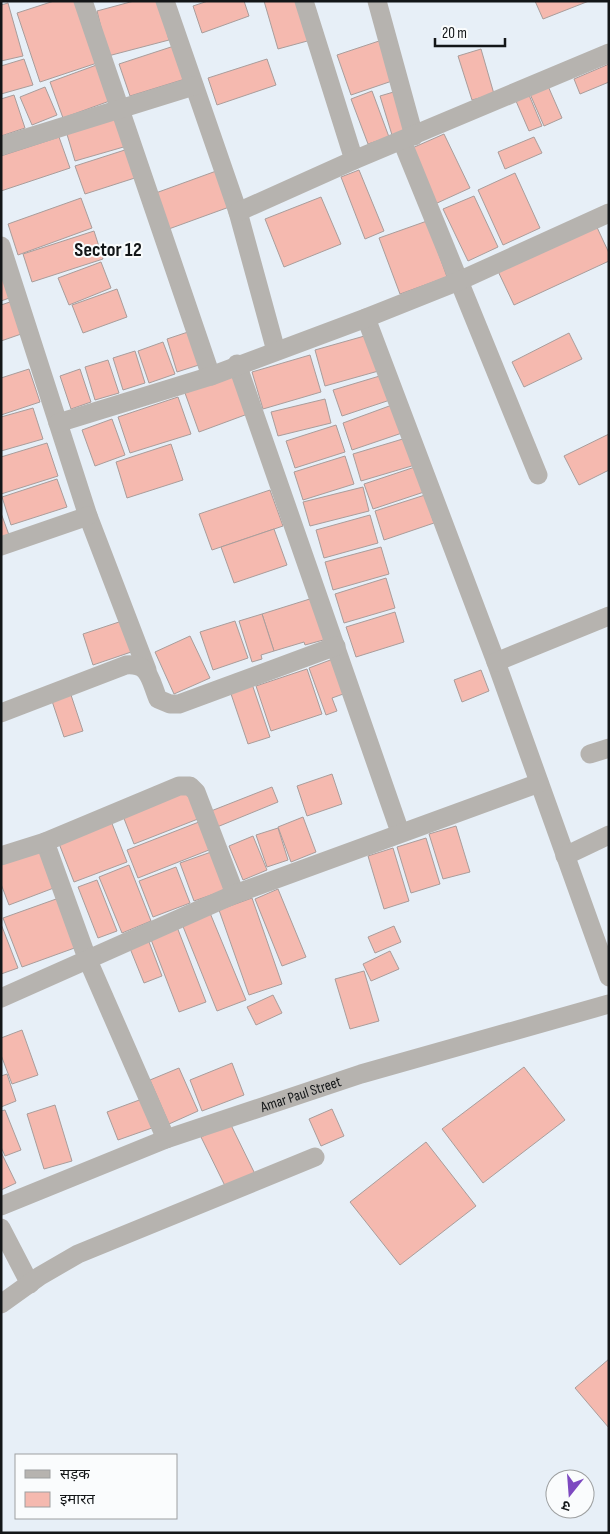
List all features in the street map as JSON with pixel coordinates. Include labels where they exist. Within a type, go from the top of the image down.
[{"type":"street","points":[[83,1],[211,376]]},
{"type":"street","points":[[304,1],[354,160]]},
{"type":"street","points":[[378,1],[408,138],[459,281],[538,476]]},
{"type":"street","points":[[171,3],[194,86],[238,212],[276,351]]},
{"type":"street","points":[[238,212],[354,160],[609,53]]},
{"type":"street","points":[[1,146],[194,86]]},
{"type":"street","points":[[58,423],[211,376],[237,364],[366,318],[459,281],[609,213]]},
{"type":"street","points":[[1,246],[88,516],[158,698],[170,704],[179,704],[336,646]]},
{"type":"street","points":[[366,318],[496,662],[609,977]]},
{"type":"street","points":[[237,364],[400,832]]},
{"type":"street","points":[[1,546],[88,516]]},
{"type":"street","points":[[496,662],[609,616]]},
{"type":"street","points":[[1,713],[126,665],[136,664],[147,670]]},
{"type":"street","points":[[590,754],[609,748]]},
{"type":"street","points":[[1,998],[87,958],[235,894],[538,783]]},
{"type":"street","points":[[1,856],[45,842],[179,786],[190,786],[196,792],[235,894]]},
{"type":"street","points":[[565,856],[609,834]]},
{"type":"street","points":[[45,842],[87,958],[166,1139]]},
{"type":"street","name":"Amar Paul Street","points":[[1,1206],[166,1139],[361,1074],[609,1004]]},
{"type":"street","points":[[1,1304],[78,1254],[117,1236],[164,1219],[315,1157]]},
{"type":"street","points":[[1,1228],[30,1284]]},
{"type":"building","points":[[54,1],[76,1],[97,63],[40,82],[17,13]]},
{"type":"building","points":[[134,1],[159,1],[169,40],[108,56],[97,11]]},
{"type":"building","points":[[208,1],[244,1],[249,16],[202,33],[193,6]]},
{"type":"building","points":[[264,1],[300,1],[311,40],[278,49]]},
{"type":"building","points":[[535,1],[589,1],[543,19]]},
{"type":"building","points":[[8,3],[23,56],[1,61],[1,5]]},
{"type":"building","points":[[382,40],[395,80],[351,95],[337,55]]},
{"type":"building","points":[[174,46],[185,79],[130,96],[119,64]]},
{"type":"building","points":[[481,49],[494,94],[472,100],[458,56]]},
{"type":"building","points":[[24,59],[33,85],[1,94],[1,66]]},
{"type":"building","points":[[267,59],[276,85],[217,105],[208,78]]},
{"type":"building","points":[[102,63],[115,99],[63,118],[50,82]]},
{"type":"building","points":[[609,64],[609,82],[580,94],[574,79]]},
{"type":"building","points":[[548,86],[562,118],[544,126],[530,94]]},
{"type":"building","points":[[45,87],[57,115],[32,125],[20,97]]},
{"type":"building","points":[[372,91],[389,137],[368,144],[351,99]]},
{"type":"building","points":[[397,91],[409,130],[392,135],[380,96]]},
{"type":"building","points":[[14,95],[25,128],[1,136],[1,99]]},
{"type":"building","points":[[529,95],[542,126],[529,131],[516,101]]},
{"type":"building","points":[[118,116],[127,146],[75,161],[66,131]]},
{"type":"building","points":[[444,134],[470,188],[435,204],[410,149]]},
{"type":"building","points":[[59,137],[70,168],[1,191],[1,156]]},
{"type":"building","points":[[534,137],[542,153],[505,169],[498,152]]},
{"type":"building","points":[[131,148],[141,176],[85,194],[75,166]]},
{"type":"building","points":[[219,170],[232,206],[166,230],[153,194]]},
{"type":"building","points":[[359,170],[384,231],[365,239],[341,177]]},
{"type":"building","points":[[515,173],[540,228],[503,245],[478,190]]},
{"type":"building","points":[[474,196],[498,247],[468,261],[443,209]]},
{"type":"building","points":[[321,197],[341,244],[284,267],[265,219]]},
{"type":"building","points":[[81,198],[92,228],[18,255],[8,224]]},
{"type":"building","points":[[427,221],[447,277],[400,294],[379,238]]},
{"type":"building","points":[[594,221],[609,253],[609,261],[514,305],[496,267]]},
{"type":"building","points":[[94,231],[103,259],[32,282],[23,254]]},
{"type":"building","points":[[101,262],[111,288],[69,305],[58,278]]},
{"type":"building","points":[[1,267],[12,297],[1,301]]},
{"type":"building","points":[[117,289],[127,317],[83,333],[72,305]]},
{"type":"building","points":[[16,300],[27,332],[1,341],[1,305]]},
{"type":"building","points":[[194,330],[205,363],[177,372],[167,339]]},
{"type":"building","points":[[569,333],[582,359],[524,387],[512,362]]},
{"type":"building","points":[[368,335],[382,370],[325,386],[315,350]]},
{"type":"building","points":[[163,342],[175,374],[149,383],[138,351]]},
{"type":"building","points":[[135,351],[145,383],[123,390],[113,358]]},
{"type":"building","points":[[310,355],[321,392],[263,409],[252,372]]},
{"type":"building","points":[[108,360],[119,393],[95,400],[85,367]]},
{"type":"building","points":[[29,369],[40,402],[1,415],[1,378]]},
{"type":"building","points":[[80,369],[91,402],[71,409],[60,376]]},
{"type":"building","points":[[239,373],[253,412],[199,432],[185,393]]},
{"type":"building","points":[[383,375],[393,399],[342,416],[333,390]]},
{"type":"building","points":[[178,397],[191,434],[130,453],[118,417]]},
{"type":"building","points":[[325,399],[331,423],[278,436],[271,412]]},
{"type":"building","points":[[392,405],[402,433],[352,450],[343,423]]},
{"type":"building","points":[[33,408],[43,439],[1,451],[1,417]]},
{"type":"building","points":[[112,419],[125,455],[95,466],[82,430]]},
{"type":"building","points":[[336,425],[345,452],[295,468],[286,441]]},
{"type":"building","points":[[609,434],[609,470],[579,485],[564,456]]},
{"type":"building","points":[[406,438],[415,465],[361,481],[353,454]]},
{"type":"building","points":[[47,443],[58,476],[1,494],[1,457]]},
{"type":"building","points":[[171,444],[183,480],[127,498],[116,462]]},
{"type":"building","points":[[345,456],[354,484],[303,500],[294,472]]},
{"type":"building","points":[[415,467],[424,492],[373,509],[364,484]]},
{"type":"building","points":[[57,479],[67,507],[11,525],[2,497]]},
{"type":"building","points":[[363,487],[369,511],[310,526],[303,502]]},
{"type":"building","points":[[270,490],[283,526],[212,550],[199,514]]},
{"type":"building","points":[[425,495],[434,523],[384,540],[375,511]]},
{"type":"building","points":[[1,513],[9,535],[1,537]]},
{"type":"building","points":[[370,515],[378,543],[324,558],[316,530]]},
{"type":"building","points":[[274,529],[287,565],[234,583],[221,547]]},
{"type":"building","points":[[381,547],[389,574],[333,590],[325,562]]},
{"type":"building","points":[[386,578],[395,608],[344,623],[335,594]]},
{"type":"building","points":[[313,598],[327,639],[305,645],[304,642],[274,651],[262,614]]},
{"type":"building","points":[[395,612],[404,642],[356,657],[346,627]]},
{"type":"building","points":[[262,614],[274,651],[261,655],[262,659],[252,662],[239,621]]},
{"type":"building","points":[[125,620],[137,650],[93,665],[83,634]]},
{"type":"building","points":[[235,621],[248,658],[213,670],[200,632]]},
{"type":"building","points":[[190,636],[210,678],[174,694],[155,652]]},
{"type":"building","points":[[333,659],[346,693],[332,698],[337,711],[326,715],[309,668]]},
{"type":"building","points":[[307,669],[322,714],[271,731],[256,686]]},
{"type":"building","points":[[481,670],[489,691],[462,702],[454,680]]},
{"type":"building","points":[[251,681],[270,737],[248,744],[229,688]]},
{"type":"building","points":[[69,689],[83,731],[64,737],[50,695]]},
{"type":"building","points":[[332,774],[342,804],[307,816],[297,786]]},
{"type":"building","points":[[272,787],[278,802],[217,827],[211,811]]},
{"type":"building","points":[[192,790],[203,817],[134,844],[123,816]]},
{"type":"building","points":[[303,817],[316,852],[291,862],[278,827]]},
{"type":"building","points":[[204,820],[214,848],[138,878],[127,850]]},
{"type":"building","points":[[111,821],[127,862],[74,882],[58,841]]},
{"type":"building","points":[[456,826],[470,872],[443,879],[429,834]]},
{"type":"building","points":[[278,828],[288,860],[267,867],[256,835]]},
{"type":"building","points":[[253,836],[267,870],[243,880],[229,846]]},
{"type":"building","points":[[426,838],[440,884],[411,893],[397,847]]},
{"type":"building","points":[[44,848],[59,886],[9,905],[1,884],[1,864]]},
{"type":"building","points":[[393,848],[409,901],[384,909],[368,856]]},
{"type":"building","points":[[214,851],[228,889],[194,901],[180,863]]},
{"type":"building","points":[[129,865],[151,921],[122,933],[99,877]]},
{"type":"building","points":[[176,867],[190,903],[153,917],[139,881]]},
{"type":"building","points":[[97,880],[117,931],[98,938],[78,887]]},
{"type":"building","points":[[278,889],[306,957],[282,966],[255,899]]},
{"type":"building","points":[[59,898],[80,946],[22,967],[3,918]]},
{"type":"building","points":[[252,898],[282,984],[249,995],[219,910]]},
{"type":"building","points":[[210,913],[246,1000],[217,1011],[182,924]]},
{"type":"building","points":[[1,924],[18,968],[1,974]]},
{"type":"building","points":[[394,926],[401,942],[375,953],[368,937]]},
{"type":"building","points":[[177,927],[206,1002],[179,1012],[150,937]]},
{"type":"building","points":[[146,934],[162,976],[144,983],[127,941]]},
{"type":"building","points":[[390,951],[399,969],[371,981],[363,964]]},
{"type":"building","points":[[364,971],[379,1021],[350,1029],[335,979]]},
{"type":"building","points":[[273,995],[282,1013],[256,1025],[247,1007]]},
{"type":"building","points":[[22,1030],[38,1075],[12,1084],[1,1055],[1,1038]]},
{"type":"building","points":[[232,1063],[244,1095],[202,1111],[190,1080]]},
{"type":"building","points":[[524,1067],[565,1120],[483,1183],[442,1129]]},
{"type":"building","points":[[179,1068],[198,1111],[169,1124],[150,1080]]},
{"type":"building","points":[[7,1074],[16,1101],[1,1107],[1,1076]]},
{"type":"building","points":[[142,1099],[152,1128],[118,1140],[107,1112]]},
{"type":"building","points":[[55,1105],[72,1161],[44,1169],[27,1114]]},
{"type":"building","points":[[332,1109],[344,1136],[321,1146],[309,1119]]},
{"type":"building","points":[[5,1110],[21,1150],[5,1156],[1,1147],[1,1111]]},
{"type":"building","points":[[230,1123],[256,1176],[227,1190],[201,1137]]},
{"type":"building","points":[[426,1142],[476,1206],[400,1265],[350,1202]]},
{"type":"building","points":[[1,1152],[16,1183],[1,1190]]},
{"type":"building","points":[[609,1359],[609,1428],[575,1388]]},
{"type":"district","name":"Sector 12","points":[[108,249]]}]
